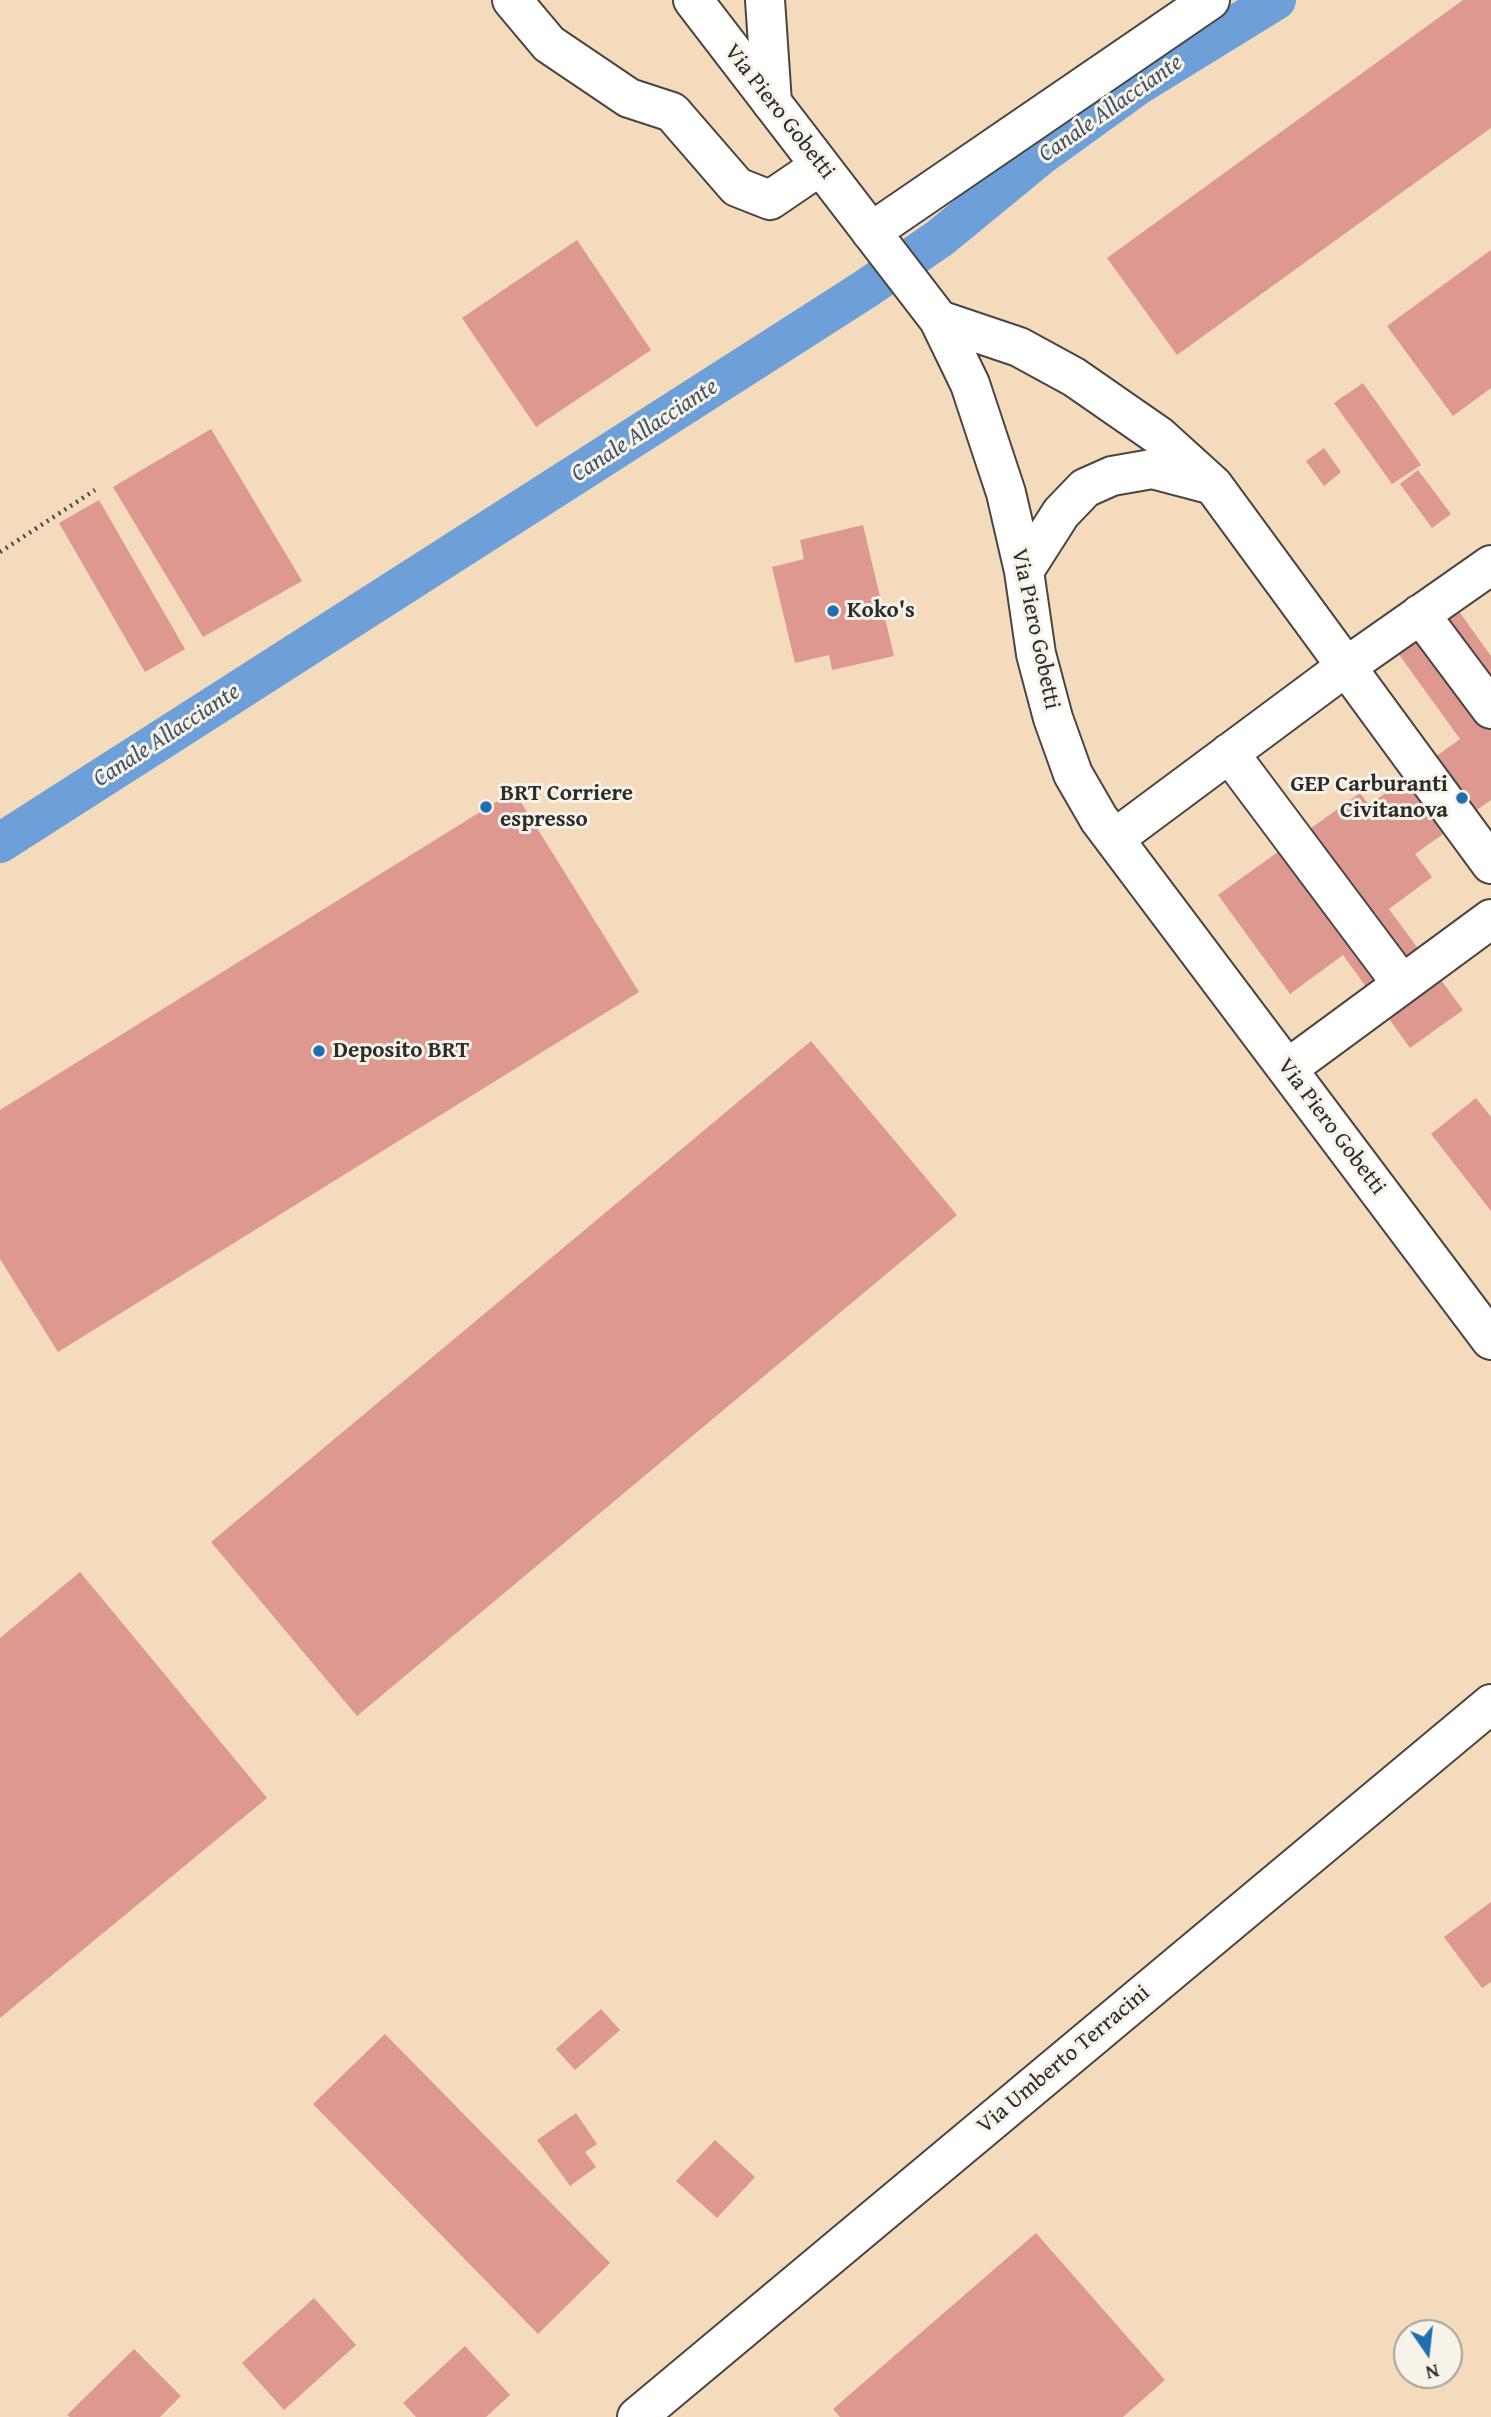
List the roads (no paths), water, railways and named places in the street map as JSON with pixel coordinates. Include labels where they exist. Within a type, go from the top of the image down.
[{"type":"main road","points":[[512,0],[549,44],[628,98],[672,112],[737,187],[770,200],[820,166]]},
{"type":"main road","name":"Via Piero Gobetti","points":[[693,0],[929,307],[970,384],[1006,493],[1024,572],[1036,654],[1053,718],[1073,774],[1114,839],[1488,1331]]},
{"type":"main road","points":[[765,0],[772,103]]},
{"type":"main road","points":[[876,238],[1210,0]]},
{"type":"main road","points":[[929,307],[1019,347],[1074,377],[1159,436],[1213,485],[1491,864]]},
{"type":"main road","points":[[1024,572],[1061,513],[1085,488],[1112,476],[1152,469],[1213,485]]},
{"type":"main road","points":[[1114,839],[1345,667],[1491,565]]},
{"type":"main road","points":[[1420,614],[1491,709]]},
{"type":"main road","points":[[1229,753],[1402,984]]},
{"type":"main road","points":[[1287,1069],[1491,919]]},
{"type":"main road","name":"Via Umberto Terracini","points":[[636,2417],[1491,1704]]},
{"type":"waterway","name":"Canale Allacciante","points":[[0,843],[864,290],[940,238],[1041,155],[1138,85],[1276,0]]},
{"type":"place","name":"Koko's","points":[[833,611]]},
{"type":"place","name":"GEP Carburanti Civitanova","points":[[1462,798]]},
{"type":"place","name":"BRT Corriere espresso","points":[[486,807]]},
{"type":"place","name":"Deposito BRT","points":[[319,1051]]}]
